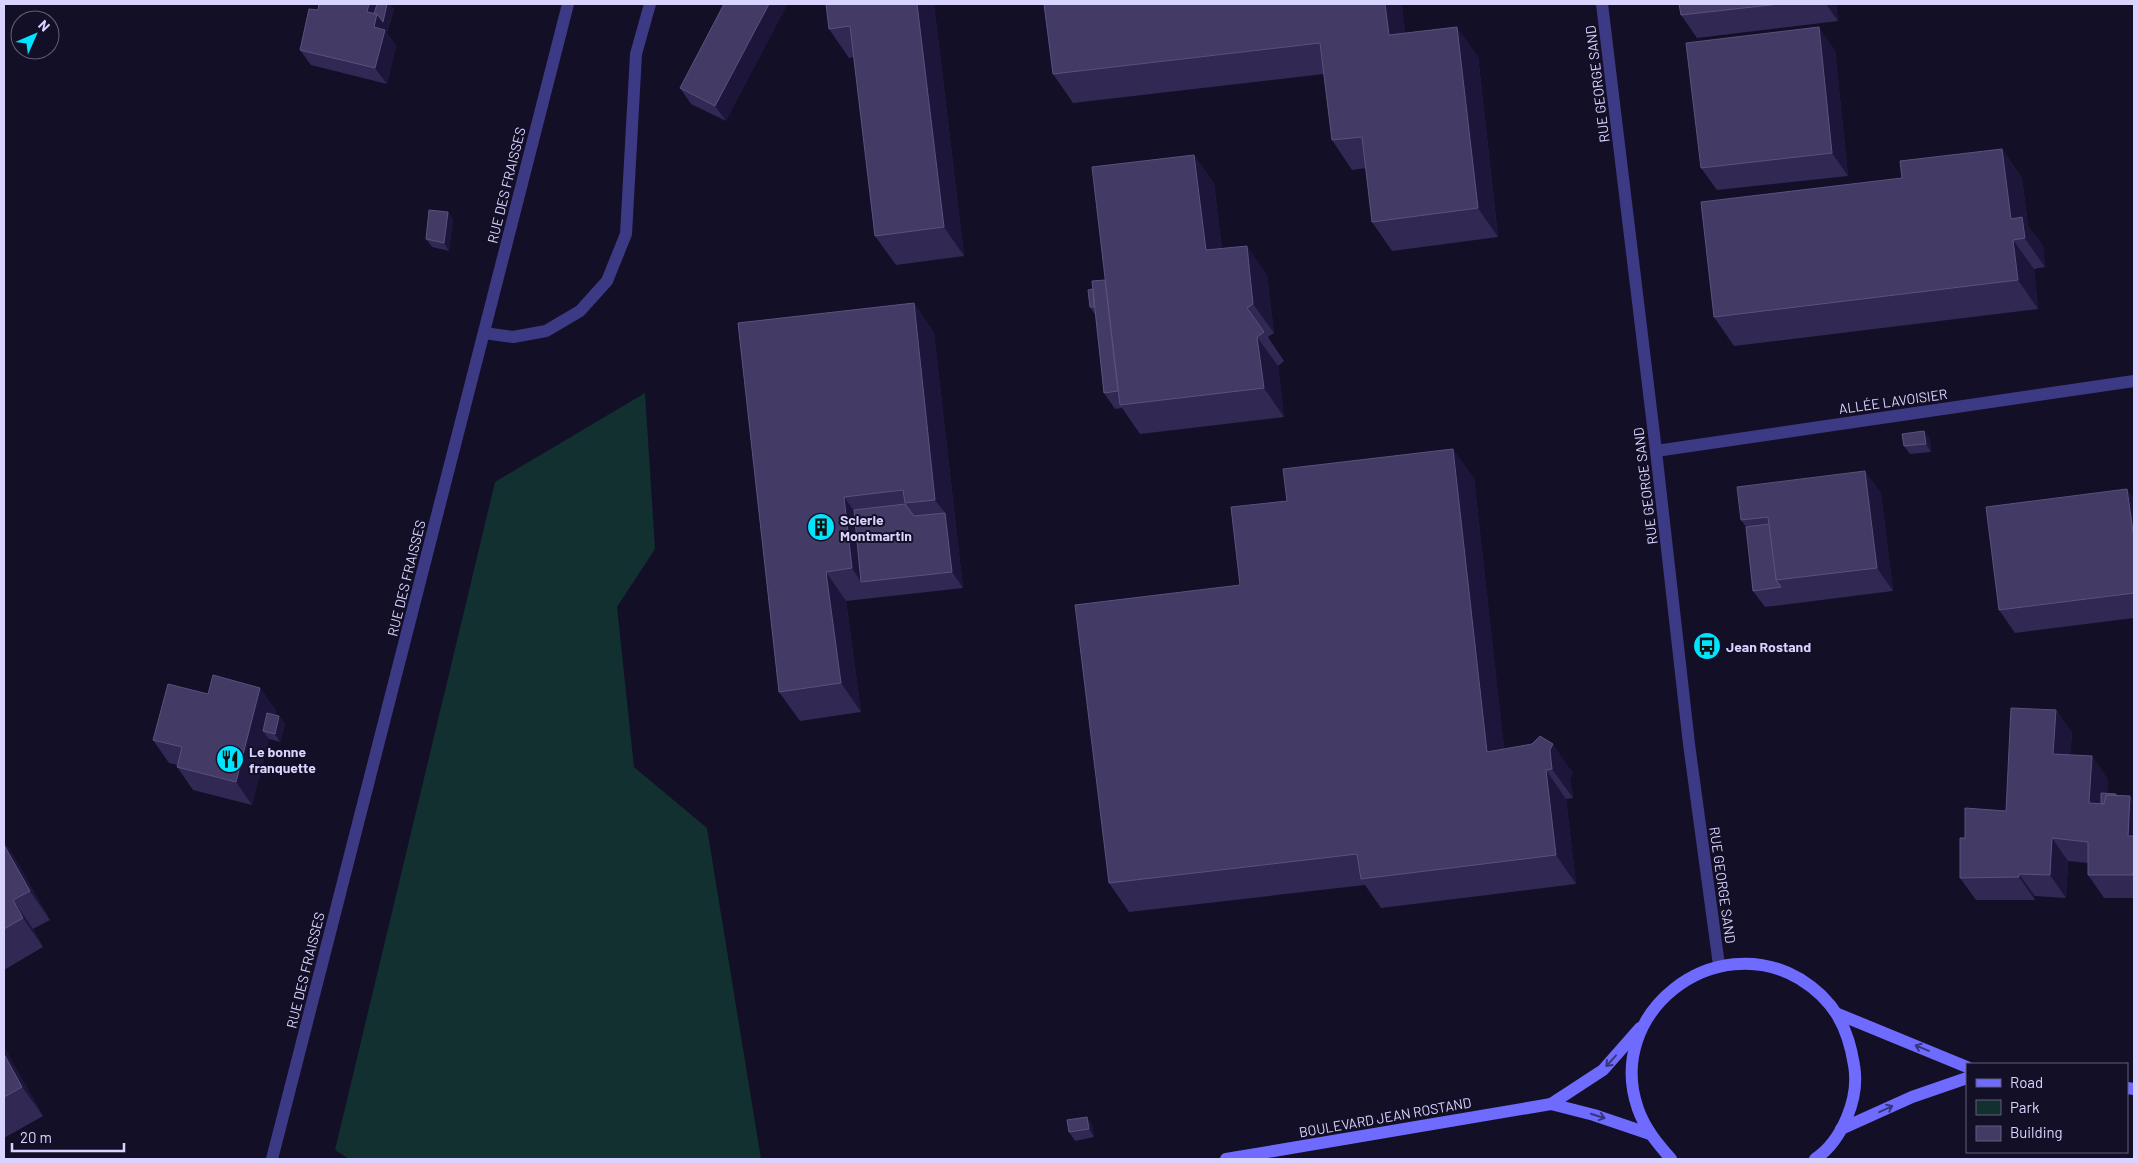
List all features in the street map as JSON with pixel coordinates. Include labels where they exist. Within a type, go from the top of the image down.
[{"type":"main road","points":[[1550,1104],[1603,1070],[1644,1024],[1663,997],[1688,977],[1719,965],[1753,963],[1786,971],[1815,989],[1838,1014],[1850,1042],[1855,1072],[1852,1101],[1841,1129],[1821,1155],[1815,1159]]},
{"type":"main road","points":[[1838,1014],[1966,1067]]},
{"type":"main road","points":[[1644,1024],[1634,1052],[1632,1080],[1638,1109],[1650,1134],[1672,1159]]},
{"type":"main road","points":[[1841,1129],[1912,1097],[1966,1078]]},
{"type":"main road","points":[[1550,1104],[1594,1115],[1650,1134]]},
{"type":"main road","name":"BOULEVARD JEAN ROSTAND","points":[[1226,1159],[1550,1104]]},
{"type":"street","name":"RUE DES FRAISSES","points":[[272,1159],[568,4]]},
{"type":"street","points":[[484,333],[513,337],[546,330],[580,311],[606,281],[626,234],[636,54],[650,4]]},
{"type":"street","name":"RUE GEORGE SAND","points":[[1602,4],[1689,744],[1719,965]]},
{"type":"street","name":"ALLÉE LAVOISIER","points":[[1656,451],[2134,382]]},
{"type":"green space","points":[[645,393],[655,549],[617,607],[634,767],[707,828],[761,1159],[349,1159],[335,1150],[495,482]]},
{"type":"building","points":[[319,4],[369,4],[367,12],[377,14],[374,27],[385,30],[375,68],[300,50],[309,9],[318,10]]},
{"type":"building","points":[[377,4],[387,4],[383,22],[377,14],[374,14]]},
{"type":"building","points":[[724,4],[769,4],[715,106],[680,88]]},
{"type":"building","points":[[826,4],[917,4],[944,227],[875,236],[850,26],[829,29]]},
{"type":"building","points":[[1044,4],[1385,4],[1389,35],[1457,27],[1478,208],[1372,222],[1362,137],[1332,140],[1320,43],[1053,74]]},
{"type":"building","points":[[1679,4],[1779,4],[1681,15]]},
{"type":"building","points":[[1819,27],[1832,153],[1701,168],[1686,43]]},
{"type":"building","points":[[2002,149],[2011,219],[2022,217],[2025,238],[2013,240],[2018,280],[1714,317],[1701,202],[1902,178],[1900,161]]},
{"type":"building","points":[[1194,155],[1206,250],[1247,246],[1253,304],[1247,308],[1264,332],[1257,337],[1264,388],[1120,405],[1092,167]]},
{"type":"building","points":[[429,210],[448,212],[444,243],[426,239]]},
{"type":"building","points":[[1105,280],[1118,391],[1104,393],[1092,281]]},
{"type":"building","points":[[1093,289],[1094,307],[1090,307],[1088,290]]},
{"type":"building","name":"Scierie Montmartin","points":[[914,303],[935,500],[905,503],[903,490],[844,497],[852,568],[826,572],[841,683],[779,692],[738,323]]},
{"type":"building","points":[[1924,431],[1926,444],[1904,446],[1902,434]]},
{"type":"building","points":[[1453,449],[1487,752],[1532,744],[1540,736],[1553,744],[1550,750],[1552,769],[1546,770],[1556,855],[1361,879],[1357,854],[1109,883],[1075,605],[1240,585],[1231,507],[1287,501],[1283,469]]},
{"type":"building","points":[[1865,471],[1877,568],[1776,580],[1768,517],[1741,520],[1737,487]]},
{"type":"building","points":[[2127,489],[2134,539],[2134,593],[1999,610],[1986,507]]},
{"type":"building","points":[[905,504],[914,516],[945,513],[952,572],[861,582],[854,510]]},
{"type":"building","points":[[1769,524],[1776,580],[1781,587],[1753,591],[1746,527]]},
{"type":"building","points":[[213,675],[260,688],[236,782],[177,767],[182,747],[153,740],[168,684],[208,694]]},
{"type":"building","points":[[2011,708],[2056,710],[2053,754],[2092,756],[2089,803],[2104,804],[2106,795],[2130,796],[2128,836],[2134,836],[2133,875],[2088,875],[2088,842],[2052,838],[2050,875],[2019,874],[2019,877],[1960,878],[1960,838],[1965,838],[1965,808],[2006,811]]},
{"type":"building","points":[[267,713],[279,716],[275,734],[263,731]]},
{"type":"building","points":[[2101,793],[2116,795],[2106,795],[2104,804],[2101,803]]},
{"type":"building","points":[[4,845],[30,891],[13,900],[23,918],[4,929]]},
{"type":"building","points":[[4,1054],[22,1087],[4,1097]]},
{"type":"building","points":[[1087,1117],[1089,1129],[1069,1132],[1067,1120]]},
{"type":"place","name":"Scierie Montmartin","points":[[821,527]]},
{"type":"place","name":"Jean Rostand","points":[[1707,646]]},
{"type":"place","name":"Le bonne franquette","points":[[230,759]]}]
